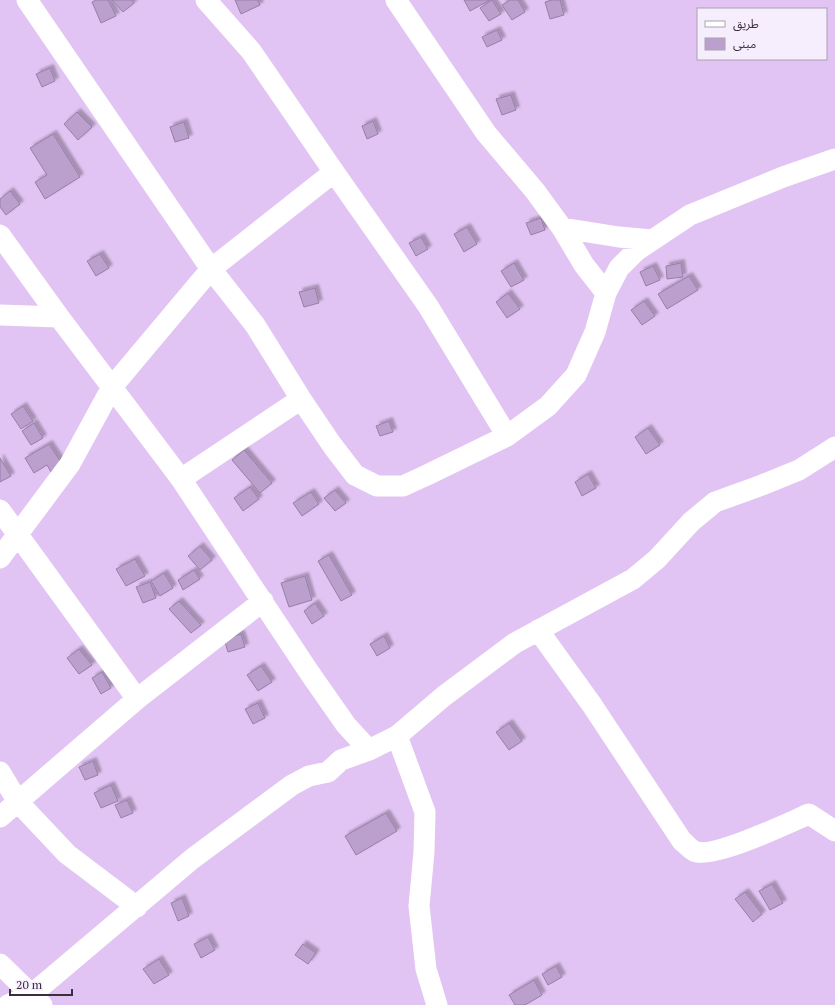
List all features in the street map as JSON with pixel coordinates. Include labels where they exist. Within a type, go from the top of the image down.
[{"type":"street","points":[[27,0],[211,269],[255,325],[301,399],[332,445],[355,475],[377,486],[403,486],[428,475],[507,436],[548,406],[576,375],[595,332],[606,292],[619,268],[636,251],[690,215],[783,177],[835,159]]},
{"type":"street","points":[[206,0],[251,51],[428,306],[507,436]]},
{"type":"street","points":[[396,0],[486,133],[535,192],[562,228],[584,265],[606,292]]},
{"type":"street","points":[[0,558],[70,464],[112,387],[211,269],[334,172]]},
{"type":"street","points":[[562,228],[619,237],[652,240]]},
{"type":"street","points":[[0,235],[59,317],[181,479],[309,672],[346,725],[369,750]]},
{"type":"street","points":[[0,316],[59,317]]},
{"type":"street","points":[[181,479],[301,399]]},
{"type":"street","points":[[8,1005],[37,1000],[136,907],[192,859],[292,784],[309,776],[328,772],[341,760],[369,750],[397,736],[444,696],[515,643],[633,578],[657,559],[691,522],[716,502],[799,470],[835,447]]},
{"type":"street","points":[[0,510],[137,699]]},
{"type":"street","points":[[0,817],[137,699],[263,601]]},
{"type":"street","points":[[538,630],[592,705],[682,841],[695,851],[711,852],[734,846],[809,814],[835,831]]},
{"type":"street","points":[[397,736],[425,812],[424,852],[419,906],[426,969],[437,1005]]},
{"type":"street","points":[[0,772],[18,802],[67,854],[136,907]]},
{"type":"street","points":[[0,964],[37,1000]]},
{"type":"building","points":[[96,0],[108,0],[116,16],[101,23],[92,2]]},
{"type":"building","points":[[112,0],[132,0],[134,3],[123,12]]},
{"type":"building","points":[[235,0],[258,0],[260,5],[241,14]]},
{"type":"building","points":[[464,0],[490,0],[470,11]]},
{"type":"building","points":[[492,0],[501,14],[489,21],[480,8]]},
{"type":"building","points":[[510,0],[518,0],[525,12],[512,20],[502,5]]},
{"type":"building","points":[[560,0],[564,15],[550,19],[545,2]]},
{"type":"building","points":[[497,30],[502,40],[487,47],[482,37]]},
{"type":"building","points":[[50,68],[55,81],[42,87],[36,74]]},
{"type":"building","points":[[511,95],[516,110],[502,115],[496,99]]},
{"type":"building","points":[[77,112],[92,127],[78,140],[64,124]]},
{"type":"building","points":[[373,121],[378,134],[367,139],[362,126]]},
{"type":"building","points":[[184,122],[189,138],[175,142],[170,127]]},
{"type":"building","points":[[53,134],[80,177],[45,199],[35,182],[47,175],[30,148]]},
{"type":"building","points":[[10,191],[20,204],[6,215],[0,207],[0,199]]},
{"type":"building","points":[[541,218],[545,230],[531,235],[526,223]]},
{"type":"building","points":[[467,227],[477,244],[464,252],[454,234]]},
{"type":"building","points":[[421,237],[428,249],[416,256],[409,243]]},
{"type":"building","points":[[100,254],[109,268],[96,276],[87,261]]},
{"type":"building","points":[[514,263],[524,280],[511,287],[501,271]]},
{"type":"building","points":[[681,263],[683,277],[667,279],[666,266]]},
{"type":"building","points":[[653,266],[660,280],[646,286],[640,272]]},
{"type":"building","points":[[689,276],[698,290],[667,309],[658,294]]},
{"type":"building","points":[[315,288],[319,303],[304,307],[299,292]]},
{"type":"building","points":[[508,293],[520,309],[507,318],[496,302]]},
{"type":"building","points":[[644,301],[655,316],[642,325],[631,310]]},
{"type":"building","points":[[23,406],[33,421],[21,429],[11,414]]},
{"type":"building","points":[[389,421],[393,432],[380,436],[376,426]]},
{"type":"building","points":[[34,423],[43,438],[31,445],[22,431]]},
{"type":"building","points":[[648,428],[660,445],[646,454],[635,437]]},
{"type":"building","points":[[49,444],[66,470],[54,477],[47,465],[34,473],[25,458]]},
{"type":"building","points":[[244,450],[272,483],[260,493],[232,460]]},
{"type":"building","points":[[0,458],[11,476],[0,482]]},
{"type":"building","points":[[588,474],[596,488],[582,496],[575,482]]},
{"type":"building","points":[[250,487],[259,499],[243,511],[234,498]]},
{"type":"building","points":[[335,490],[346,503],[335,511],[324,498]]},
{"type":"building","points":[[311,492],[319,504],[302,516],[293,503]]},
{"type":"building","points":[[200,546],[212,560],[200,570],[188,556]]},
{"type":"building","points":[[329,555],[352,595],[341,601],[318,561]]},
{"type":"building","points":[[135,559],[145,576],[126,586],[116,569]]},
{"type":"building","points":[[194,570],[200,579],[183,590],[178,580]]},
{"type":"building","points":[[164,573],[173,588],[160,596],[151,581]]},
{"type":"building","points":[[305,576],[312,600],[289,607],[281,583]]},
{"type":"building","points":[[150,582],[156,598],[143,603],[136,587]]},
{"type":"building","points":[[179,601],[201,625],[191,633],[169,609]]},
{"type":"building","points":[[315,603],[324,616],[312,624],[304,611]]},
{"type":"building","points":[[241,634],[245,647],[228,652],[224,639]]},
{"type":"building","points":[[384,636],[390,648],[377,656],[370,644]]},
{"type":"building","points":[[79,649],[92,665],[79,674],[67,658]]},
{"type":"building","points":[[261,666],[272,682],[258,691],[247,675]]},
{"type":"building","points":[[102,672],[111,688],[101,694],[92,678]]},
{"type":"building","points":[[258,703],[265,718],[253,724],[245,709]]},
{"type":"building","points":[[509,723],[522,741],[509,750],[496,732]]},
{"type":"building","points":[[93,761],[98,775],[85,780],[79,767]]},
{"type":"building","points":[[111,785],[118,801],[101,808],[94,793]]},
{"type":"building","points":[[127,800],[133,813],[121,818],[115,805]]},
{"type":"building","points":[[386,813],[397,831],[356,855],[345,836]]},
{"type":"building","points":[[772,884],[783,903],[770,910],[759,891]]},
{"type":"building","points":[[745,892],[762,914],[753,922],[735,899]]},
{"type":"building","points":[[182,898],[189,916],[178,921],[171,903]]},
{"type":"building","points":[[208,937],[215,950],[201,958],[194,944]]},
{"type":"building","points":[[303,944],[316,953],[308,964],[295,955]]},
{"type":"building","points":[[159,959],[169,975],[154,984],[143,969]]},
{"type":"building","points":[[556,966],[562,977],[548,985],[542,974]]},
{"type":"building","points":[[534,980],[542,995],[525,1005],[515,1005],[509,995]]}]
